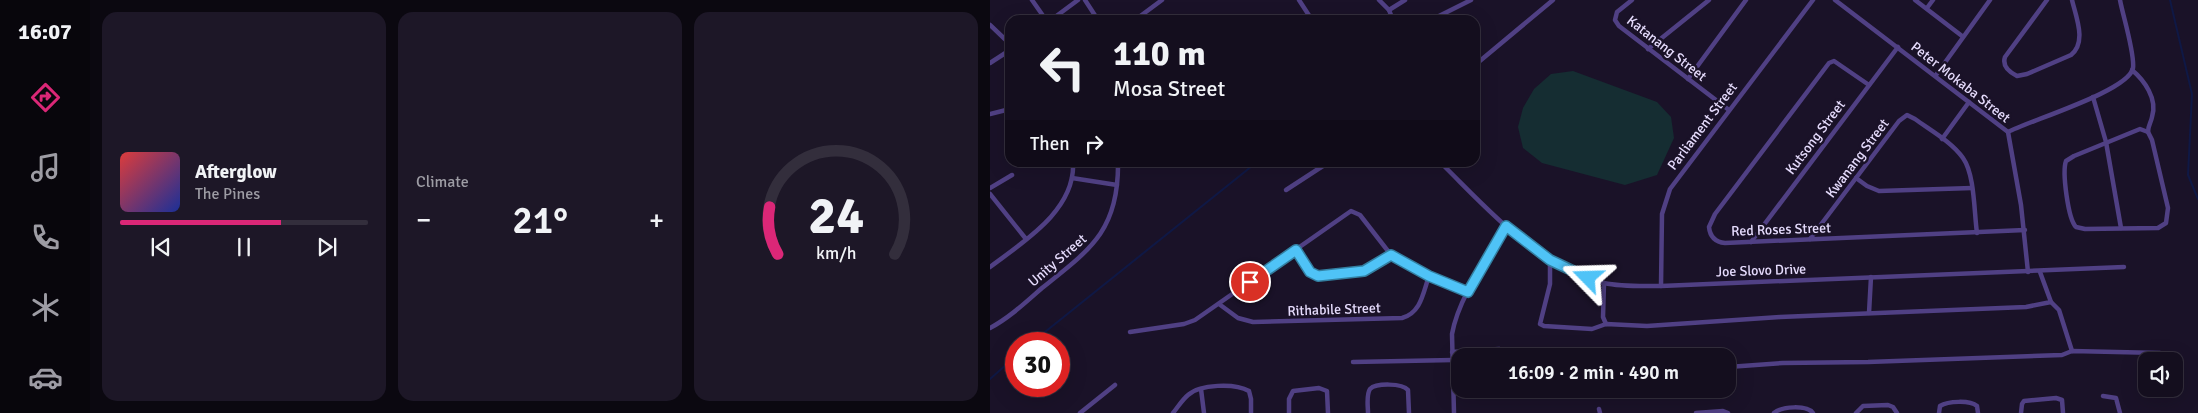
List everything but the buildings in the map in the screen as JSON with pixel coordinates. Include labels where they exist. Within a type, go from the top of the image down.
[{"type":"street","points":[[1032,0],[1042,15]]},
{"type":"street","points":[[1058,15],[1078,0]]},
{"type":"street","points":[[1085,0],[1095,15]]},
{"type":"street","points":[[1142,15],[1162,0]]},
{"type":"street","points":[[1299,0],[1309,15]]},
{"type":"street","points":[[1379,0],[1389,10],[1391,15]]},
{"type":"street","points":[[1389,10],[1405,0]]},
{"type":"street","points":[[1441,15],[1471,0]]},
{"type":"street","points":[[1480,62],[1553,0]]},
{"type":"street","name":"Katanang Street","points":[[1632,0],[1617,12],[1615,20],[1622,29],[1729,110]]},
{"type":"street","points":[[1648,49],[1709,0]]},
{"type":"street","points":[[1688,79],[1746,0]]},
{"type":"street","name":"Parliament Street","points":[[1660,286],[1661,225],[1666,198],[1676,179],[1813,0]]},
{"type":"street","name":"Peter Mokaba Street","points":[[1835,0],[1936,75],[2008,132],[2012,146],[2028,272]]},
{"type":"street","points":[[1915,0],[1962,36]]},
{"type":"street","points":[[1927,8],[1933,0]]},
{"type":"street","points":[[1936,75],[1962,36],[1990,0]]},
{"type":"street","points":[[2047,0],[2005,57],[2004,63],[2006,68],[2016,76],[2027,74],[2076,50],[2079,44],[2079,33],[2072,0]]},
{"type":"street","points":[[2008,132],[2093,97],[2123,82],[2132,70],[2132,60],[2120,0]]},
{"type":"street","points":[[990,25],[1005,39]]},
{"type":"street","name":"Kutsong Street","points":[[1751,242],[1898,47]]},
{"type":"street","points":[[990,63],[1005,53]]},
{"type":"street","name":"Red Roses Street","points":[[1869,85],[1841,64],[1832,61],[1777,130],[1710,222],[1710,235],[1719,242],[1751,242],[2024,230]]},
{"type":"street","points":[[2132,70],[2146,84],[2151,101],[2153,115],[2148,124],[2148,132],[2152,140],[2168,208],[2168,219],[2165,225],[2160,227],[2082,229],[2074,224],[2070,217],[2065,164],[2070,157],[2137,129],[2148,132]]},
{"type":"street","points":[[2093,97],[2106,142],[2121,228]]},
{"type":"street","points":[[1942,139],[1969,102]]},
{"type":"street","points":[[990,114],[1005,110]]},
{"type":"street","name":"Kwanang Street","points":[[1810,239],[1899,121],[1905,116],[1915,119],[1942,139],[1957,151],[1966,162],[1972,188],[1977,233]]},
{"type":"street","points":[[991,266],[1042,225],[1058,206],[1067,193],[1072,178],[1072,167]]},
{"type":"street","name":"Unity Street","points":[[990,328],[1020,306],[1092,246],[1103,232],[1110,216],[1117,185],[1118,167]]},
{"type":"street","points":[[1286,190],[1321,167]]},
{"type":"street","name":"Joe Slovo Drive","points":[[1445,167],[1506,226],[1550,260],[1604,283],[1660,286],[2040,272],[2124,267]]},
{"type":"street","points":[[990,188],[1012,175]]},
{"type":"street","points":[[1072,178],[1117,185]]},
{"type":"street","points":[[1856,178],[1867,186],[1879,191],[1972,188]]},
{"type":"street","points":[[990,194],[1026,239]]},
{"type":"street","points":[[1130,332],[1190,323],[1353,211],[1360,215],[1391,255],[1429,276],[1468,292]]},
{"type":"street","points":[[1452,348],[1454,326],[1468,292],[1506,226]]},
{"type":"street","points":[[1296,250],[1310,272],[1318,276],[1364,271],[1391,255]]},
{"type":"street","points":[[1550,260],[1550,284],[1541,325],[1586,329],[1597,328],[1606,324],[1657,325],[2026,306],[2051,302]]},
{"type":"street","points":[[2040,272],[2051,302],[2058,310],[2072,351]]},
{"type":"street","name":"Rithabile Street","points":[[1219,304],[1238,318],[1253,322],[1402,318],[1410,316],[1416,311],[1429,276]]},
{"type":"street","points":[[1869,313],[1871,277]]},
{"type":"street","points":[[1604,283],[1603,317],[1606,324]]},
{"type":"street","points":[[1736,366],[1783,363],[2062,355],[2072,351],[2138,352]]},
{"type":"street","points":[[1353,362],[1451,360]]},
{"type":"street","points":[[1368,413],[1368,394],[1372,387],[1399,384],[1408,390],[1409,413]]},
{"type":"street","points":[[1080,413],[1115,385]]},
{"type":"street","points":[[1173,413],[1189,394],[1200,389],[1219,386],[1246,389],[1250,393],[1251,413]]},
{"type":"street","points":[[1289,413],[1289,399],[1293,391],[1319,388],[1327,391],[1328,413]]},
{"type":"street","points":[[1200,389],[1204,413]]},
{"type":"street","points":[[2102,396],[2116,398],[2120,413]]},
{"type":"street","points":[[1454,398],[1454,413]]},
{"type":"street","points":[[2021,413],[2024,401],[2056,398],[2062,400],[2063,413]]},
{"type":"street","points":[[1939,413],[1940,406],[1945,403],[1972,402],[1977,406],[1978,413]]},
{"type":"street","points":[[1856,413],[1863,406],[1888,405],[1893,407],[1897,413]]},
{"type":"street","points":[[1774,413],[1781,409],[1806,408],[1813,413]]},
{"type":"street","points":[[1696,413],[1728,413]]},
{"type":"green space","points":[[1573,71],[1657,102],[1671,117],[1674,138],[1657,175],[1625,185],[1542,163],[1523,148],[1518,127],[1523,108],[1534,89],[1551,74]]},
{"type":"waterway","points":[[2170,0],[2192,94],[2188,175],[2198,199]]},
{"type":"waterway","points":[[1045,332],[1251,167]]},
{"type":"waterway","points":[[990,379],[1005,366]]},
{"type":"route","points":[[1250,282],[1296,250],[1307,269],[1318,276],[1364,271],[1379,264],[1391,255],[1429,276],[1468,292],[1506,226],[1534,250],[1568,270],[1588,278]]}]
